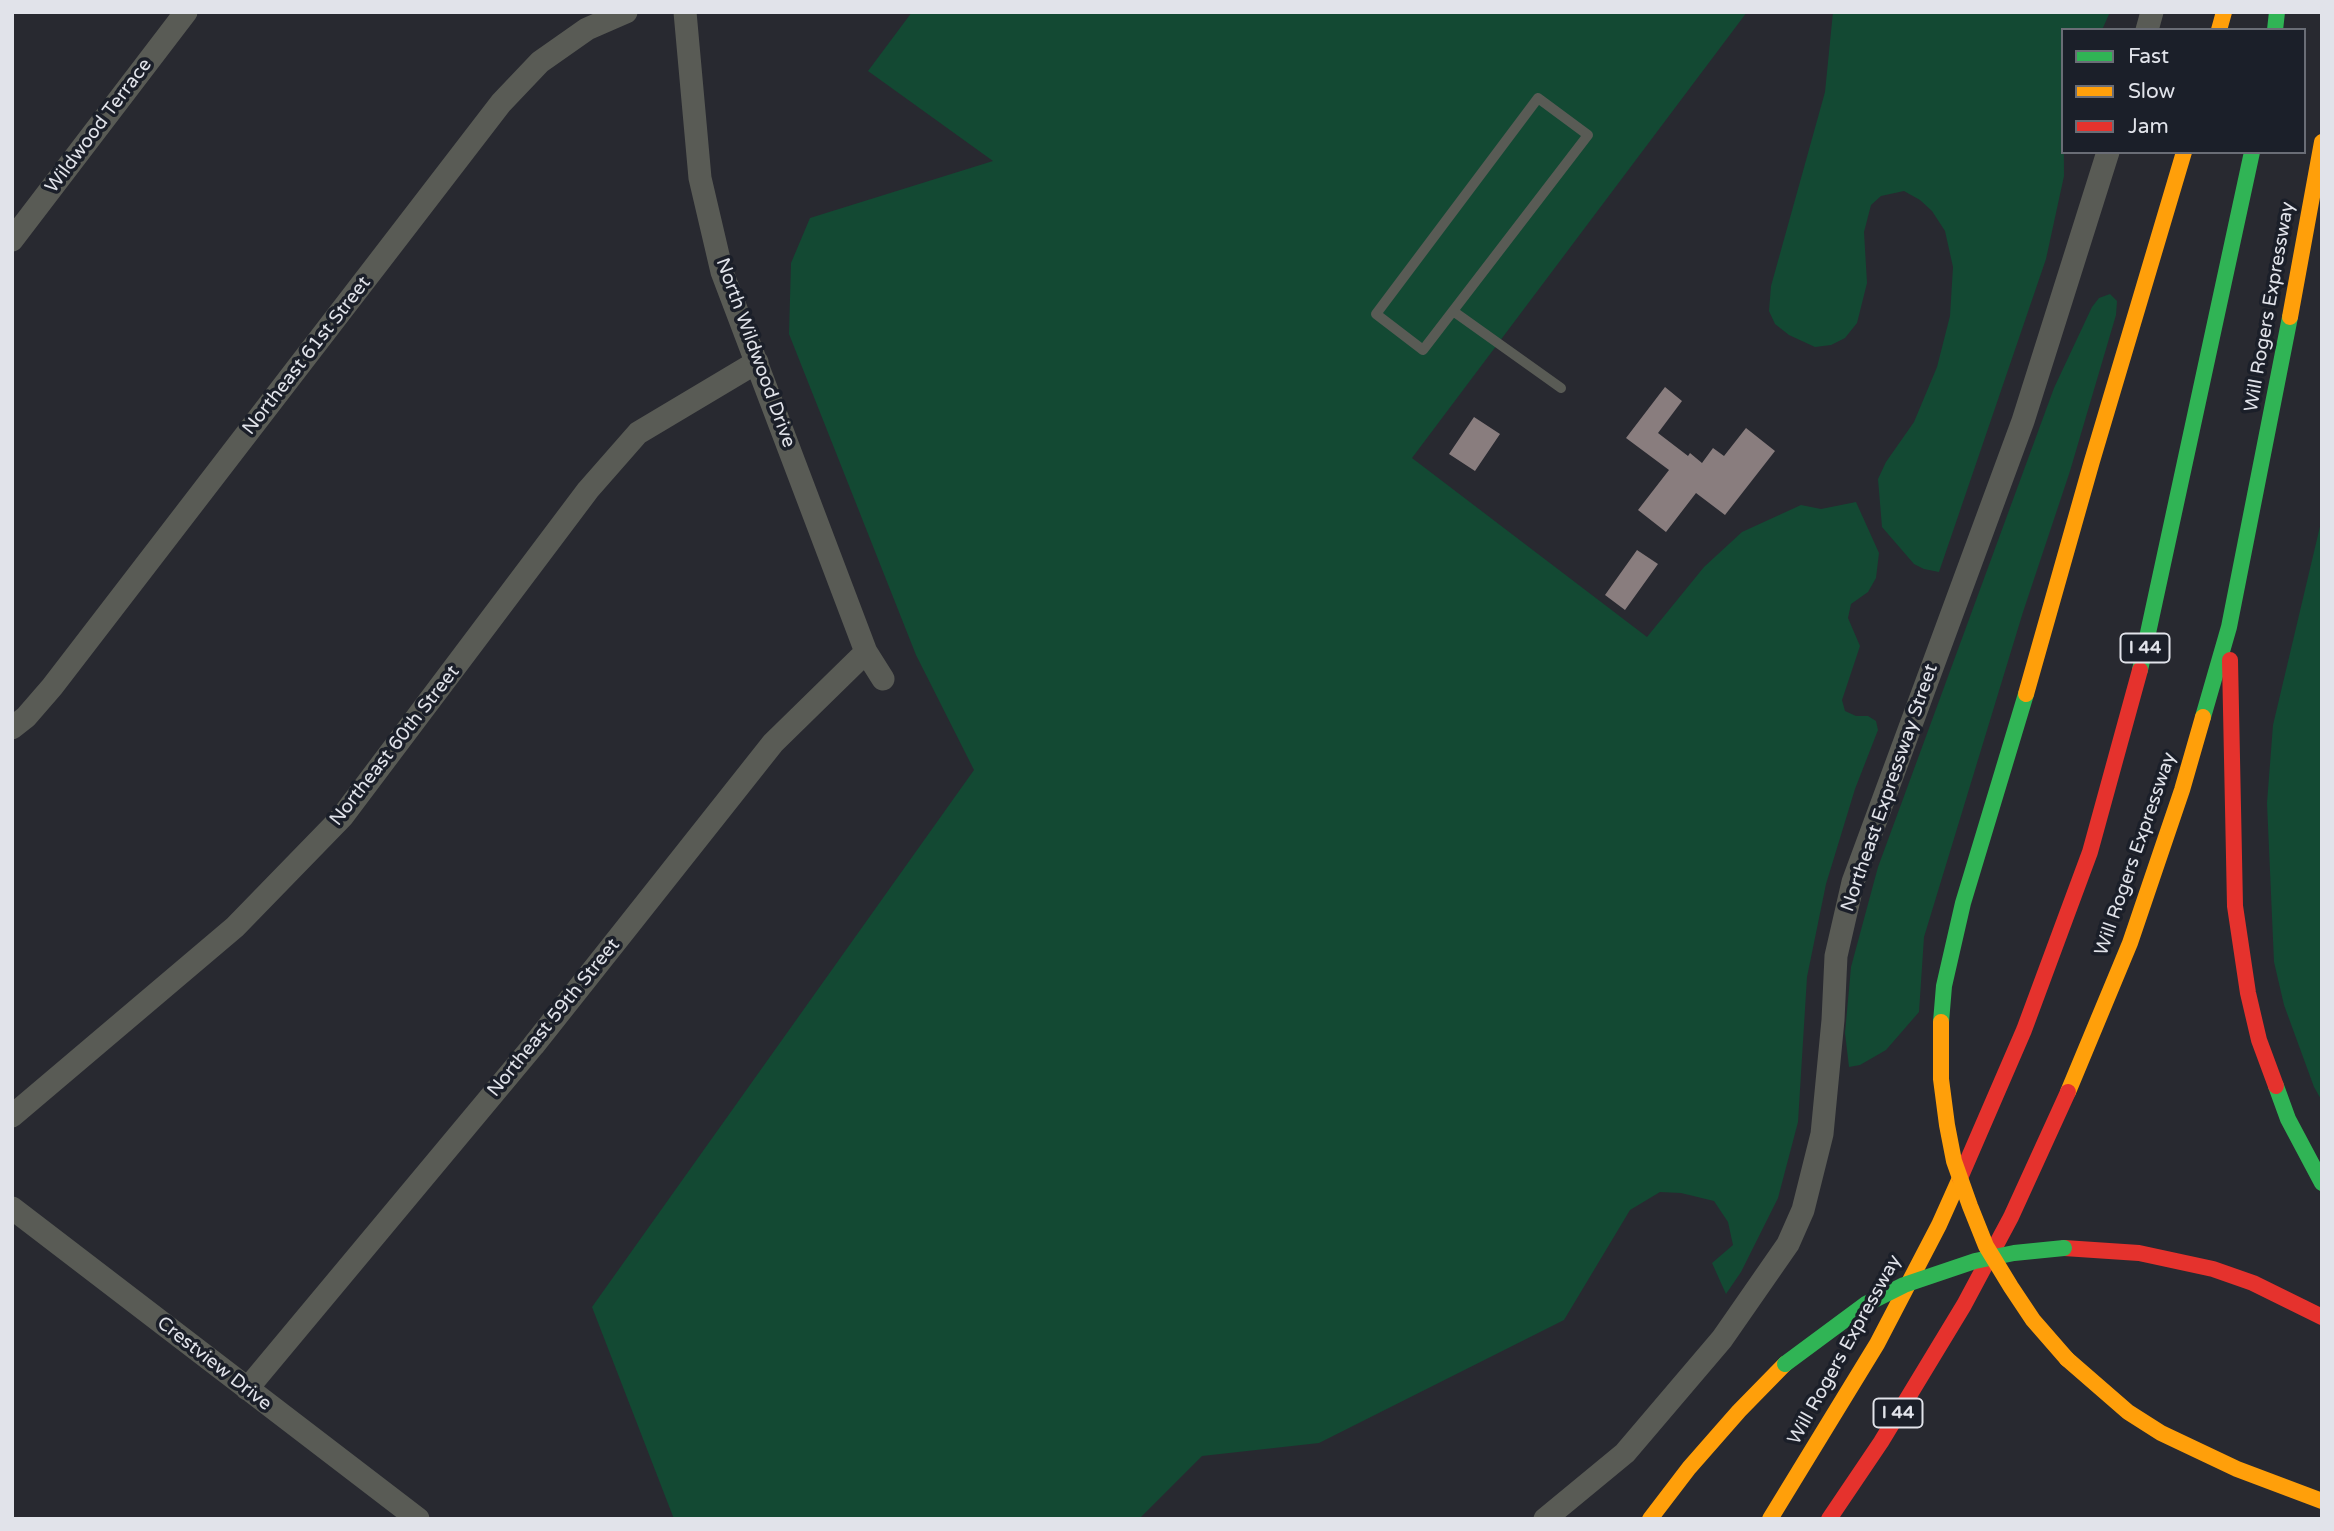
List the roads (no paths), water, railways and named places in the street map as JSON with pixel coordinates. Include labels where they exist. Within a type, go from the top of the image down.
[{"type":"highway","name":"Will Rogers Expressway","points":[[1829,1519],[1881,1441],[1964,1305],[2011,1217],[2110,993],[2157,865],[2182,790],[2229,626],[2264,457],[2322,142]]},
{"type":"highway","points":[[2183,154],[2007,761],[1963,903],[1944,986],[1941,1079],[1954,1161],[1986,1246],[2033,1320],[2067,1359],[2118,1404],[2161,1433],[2237,1469],[2322,1501]]},
{"type":"highway","name":"Will Rogers Expressway","points":[[1770,1519],[1877,1344],[1939,1225],[2024,1030],[2090,852],[2150,628],[2252,154]]},
{"type":"highway","points":[[2229,626],[2234,790],[2232,857],[2240,949],[2259,1040],[2273,1080],[2288,1119],[2322,1183]]},
{"type":"highway","points":[[1643,1515],[1785,1364],[1866,1304],[1904,1285],[1975,1261],[2014,1253],[2064,1248],[2140,1253],[2213,1269],[2253,1283],[2322,1317]]},
{"type":"street","name":"Wildwood Terrace","points":[[12,240],[186,12]]},
{"type":"street","name":"Northeast 61st Street","points":[[12,728],[26,717],[52,687],[501,103],[540,62],[587,29],[626,12]]},
{"type":"street","name":"North Wildwood Drive","points":[[685,12],[701,178],[722,272],[866,652],[883,679]]},
{"type":"street","name":"Northeast Expressway Street","points":[[1545,1519],[1625,1453],[1722,1339],[1788,1244],[1803,1210],[1822,1134],[1836,956],[1853,882],[2023,421],[2107,154]]},
{"type":"street","name":"Northeast 60th Street","points":[[12,1116],[235,927],[342,817],[588,490],[638,433],[757,362]]},
{"type":"street","name":"Northeast 59th Street","points":[[247,1389],[533,1046],[773,743],[866,652]]},
{"type":"street","name":"Crestview Drive","points":[[12,1208],[418,1519]]},
{"type":"lane","points":[[1538,98],[1588,135],[1453,311],[1423,350],[1376,314],[1538,98]]},
{"type":"lane","points":[[1453,311],[1561,388]]}]
